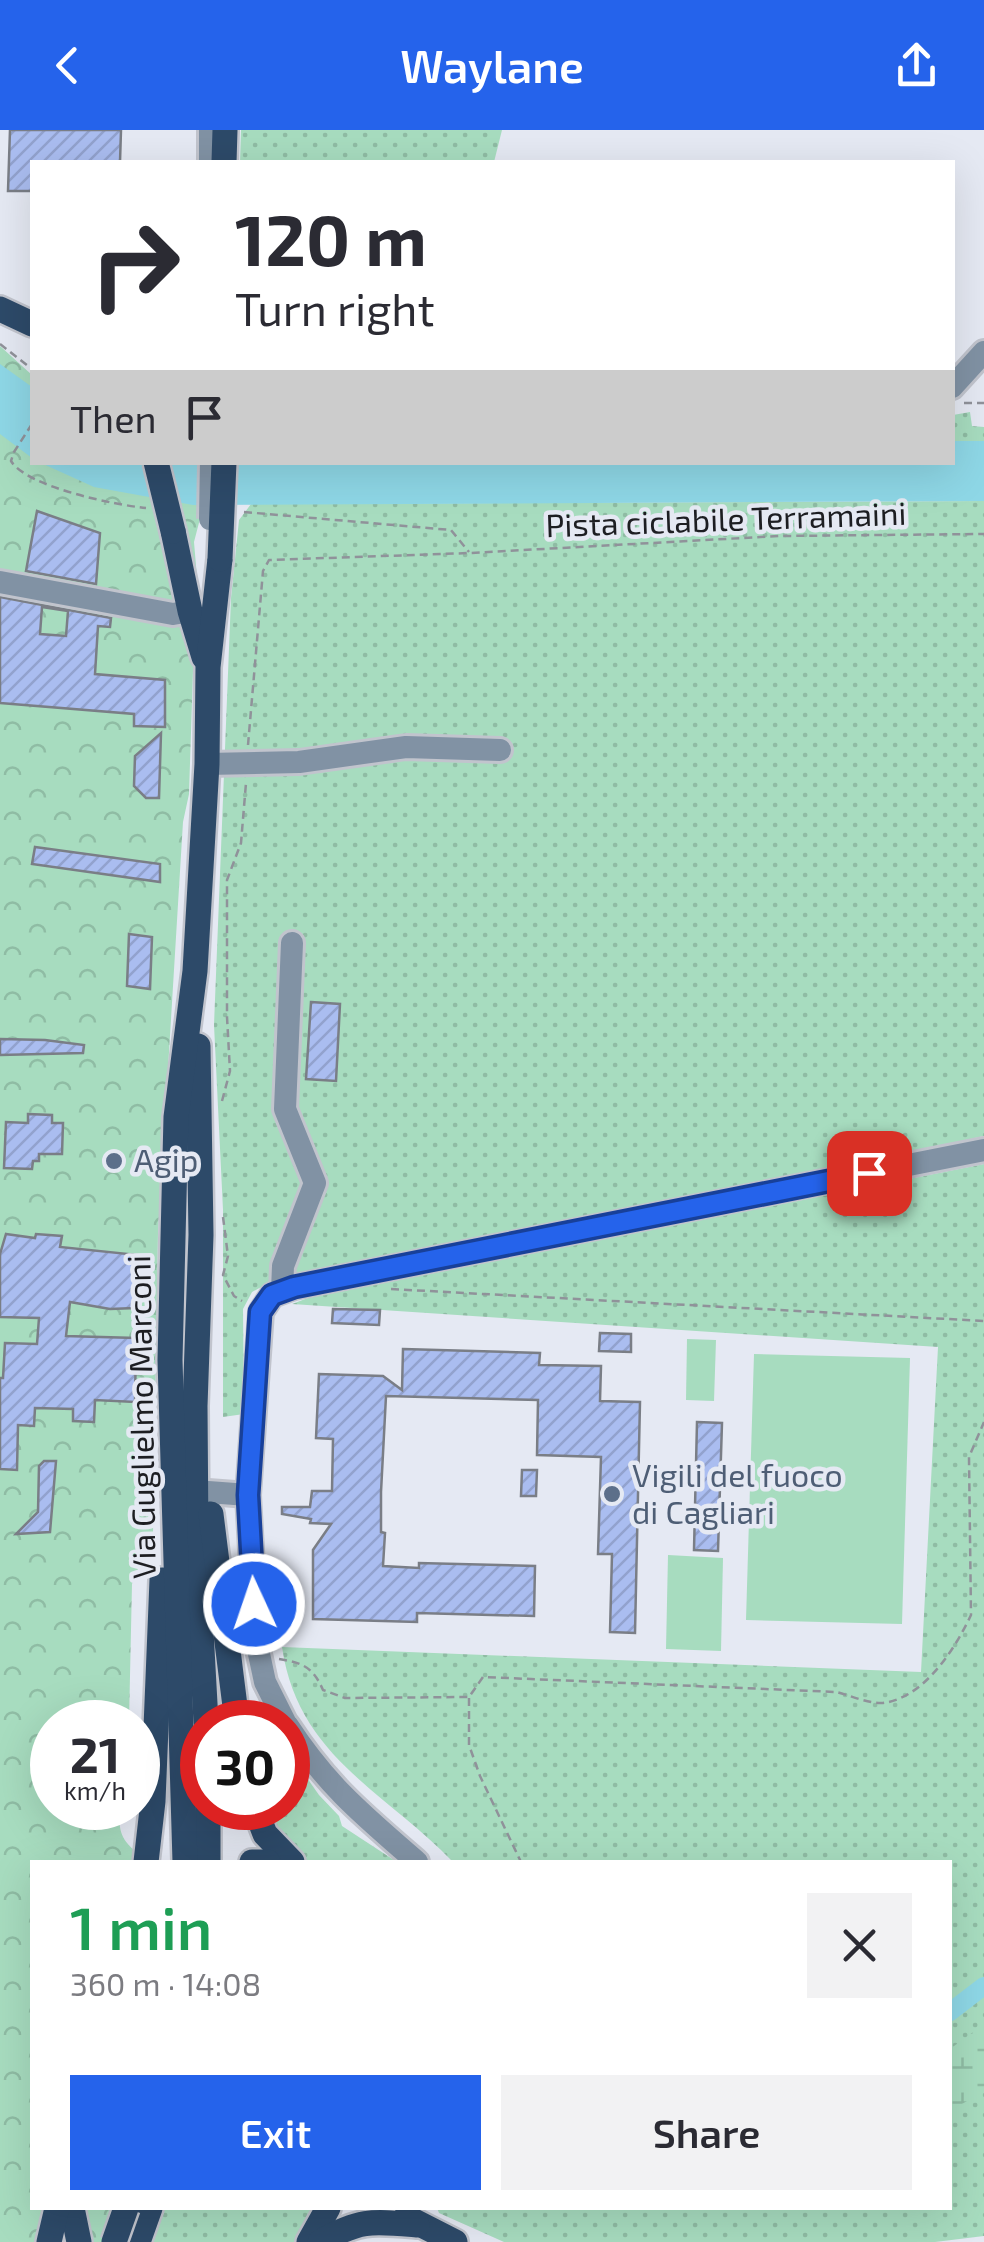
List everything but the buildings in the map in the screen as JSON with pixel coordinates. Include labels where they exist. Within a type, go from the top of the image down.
[{"type":"main road","points":[[224,130],[224,160]]},
{"type":"main road","points":[[0,309],[30,323]]},
{"type":"main road","points":[[157,465],[190,611],[208,667]]},
{"type":"main road","name":"Via Guglielmo Marconi","points":[[186,1860],[170,1360],[176,1117],[195,972],[207,764],[208,667],[224,465]]},
{"type":"main road","name":"Via Guglielmo Marconi","points":[[195,972],[201,1235],[195,1406],[196,1540],[205,1700]]},
{"type":"main road","points":[[201,1235],[208,1492],[234,1700]]},
{"type":"main road","points":[[146,1860],[156,1739],[170,1360]]},
{"type":"main road","points":[[208,1830],[208,1860]]},
{"type":"main road","points":[[263,1830],[290,1860]]},
{"type":"main road","points":[[48,2242],[56,2210]]},
{"type":"main road","points":[[72,2210],[79,2242]]},
{"type":"main road","points":[[119,2210],[135,2242]]},
{"type":"main road","points":[[114,2242],[125,2210]]},
{"type":"main road","points":[[135,2242],[149,2210]]},
{"type":"main road","points":[[309,2242],[327,2210]]},
{"type":"main road","points":[[397,2210],[455,2242]]},
{"type":"main road","points":[[320,2242],[350,2225],[417,2224]]},
{"type":"street","points":[[210,130],[210,160]]},
{"type":"street","points":[[955,384],[984,352]]},
{"type":"street","points":[[211,465],[215,559]]},
{"type":"street","points":[[0,582],[173,614],[190,611]]},
{"type":"street","points":[[207,764],[299,762],[406,748],[500,750]]},
{"type":"street","points":[[282,1291],[283,1266],[316,1183],[284,1110],[292,943]]},
{"type":"street","points":[[274,1700],[265,1682],[256,1640],[248,1495],[260,1312],[272,1295],[984,1150]]},
{"type":"street","points":[[208,1492],[248,1495]]},
{"type":"street","points":[[310,1760],[344,1800],[415,1860]]},
{"type":"path","points":[[0,344],[30,367]]},
{"type":"path","points":[[955,403],[984,403]]},
{"type":"path","points":[[30,427],[12,461],[22,472],[80,498],[155,509]]},
{"type":"path","points":[[235,512],[451,530],[470,553]]},
{"type":"path","name":"Pista ciclabile Terramaini","points":[[247,763],[264,565],[277,558],[470,553],[779,536],[984,534]]},
{"type":"path","points":[[220,1113],[230,1071],[226,1011],[228,880],[242,843],[247,763]]},
{"type":"path","points":[[219,1208],[226,1228],[228,1256],[224,1279],[234,1296],[260,1312]]},
{"type":"path","points":[[390,1289],[984,1321]]},
{"type":"path","points":[[520,1860],[469,1744],[469,1696],[483,1676],[836,1692],[882,1703],[917,1690],[960,1638],[971,1615],[969,1458],[984,1422]]},
{"type":"path","points":[[260,1657],[300,1662],[315,1671],[323,1690],[345,1698],[469,1696]]},
{"type":"green space","points":[[241,130],[502,130],[494,160],[240,160]]},
{"type":"green space","points":[[0,346],[30,373],[30,465],[208,465],[209,484],[194,542],[200,612],[194,640],[189,794],[183,822],[158,1233],[153,1533],[132,1584],[129,1700],[30,1700],[30,1830],[121,1830],[125,1840],[146,1860],[30,1860],[30,2210],[139,2210],[127,2242],[0,2242]]},
{"type":"green space","points":[[970,412],[972,426],[984,427],[984,441],[955,441],[955,415]]},
{"type":"green space","points":[[984,501],[984,1136],[274,1280],[252,1292],[243,1309],[244,1414],[223,1417],[223,1210],[214,1025],[231,598],[239,520],[251,504]]},
{"type":"green space","points":[[984,1164],[984,2236],[935,2242],[504,2242],[439,2213],[438,2210],[952,2210],[952,1860],[451,1860],[325,1745],[310,1723],[310,1700],[298,1700],[291,1685],[282,1647],[921,1672],[938,1347],[292,1304]]},
{"type":"green space","points":[[687,1339],[716,1340],[714,1401],[686,1400]]},
{"type":"green space","points":[[754,1354],[910,1358],[902,1624],[746,1620]]},
{"type":"green space","points":[[668,1555],[723,1558],[721,1651],[666,1649]]},
{"type":"green space","points":[[310,1782],[339,1816],[342,1826],[394,1860],[304,1860],[277,1831],[310,1830]]},
{"type":"green space","points":[[984,2024],[984,2091],[952,2110],[952,2048]]},
{"type":"green space","points":[[138,2210],[313,2210],[294,2242],[151,2242]]},
{"type":"water","points":[[0,364],[30,386],[30,456],[0,434]]},
{"type":"water","points":[[955,441],[984,441],[984,501],[193,505],[94,487],[45,465],[955,465]]},
{"type":"waterway","points":[[952,2010],[984,1986]]},
{"type":"place","name":"Agip","points":[[114,1161]]},
{"type":"place","name":"Vigili del fuoco di Cagliari","points":[[612,1494]]},
{"type":"route","points":[[254,1604],[248,1495],[260,1312],[272,1295],[294,1287],[869,1173]]}]
